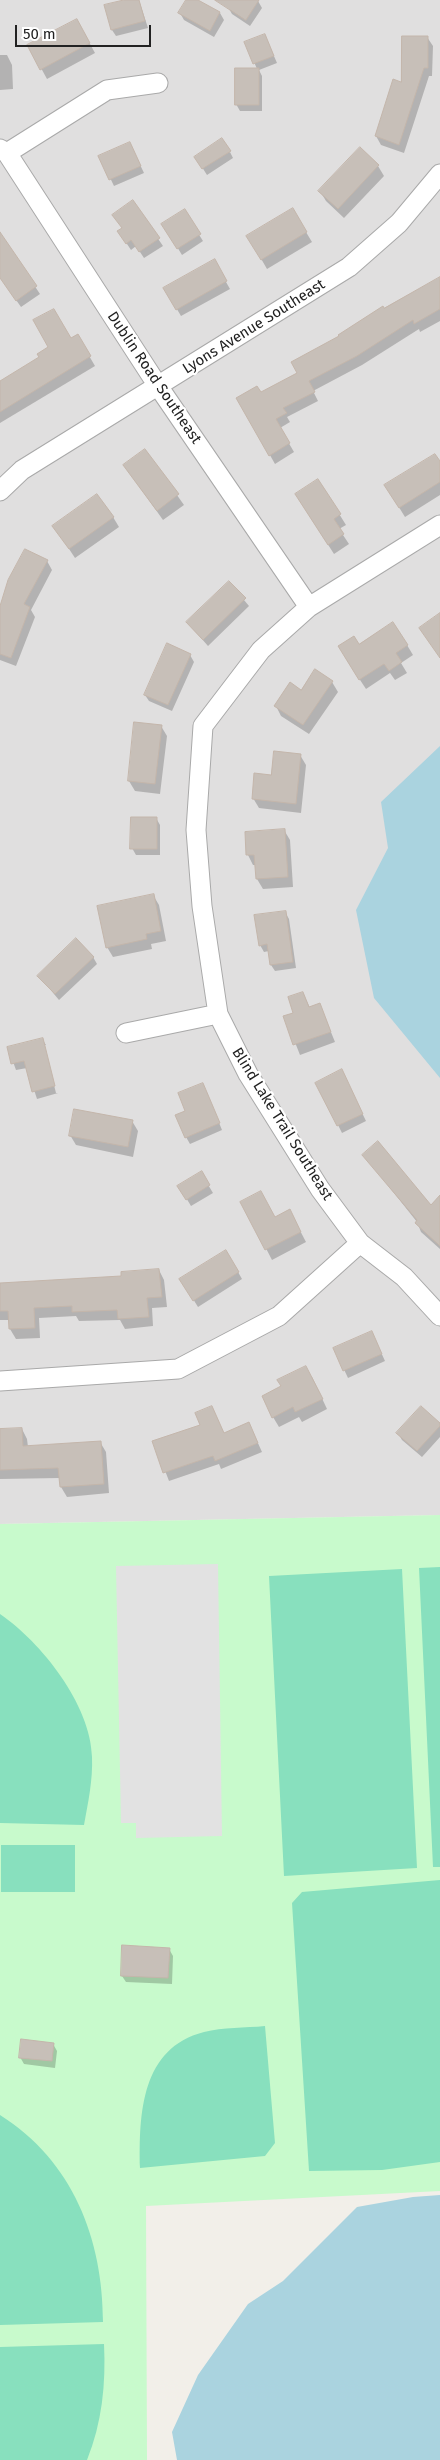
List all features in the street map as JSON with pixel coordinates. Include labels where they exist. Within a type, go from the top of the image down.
[{"type":"street","points":[[4,151],[107,90],[158,83]]},
{"type":"street","name":"Dublin Road Southeast","points":[[4,151],[158,386],[309,606]]},
{"type":"street","name":"Lyons Avenue Southeast","points":[[0,491],[22,470],[349,267],[399,223],[440,174]]},
{"type":"street","name":"Blind Lake Trail Southeast","points":[[440,525],[309,606],[261,650],[203,726],[196,830],[202,906],[218,1014],[248,1074],[320,1189],[360,1243],[404,1277],[440,1316]]},
{"type":"street","points":[[126,1033],[218,1014]]},
{"type":"street","points":[[0,1381],[178,1368],[278,1316],[360,1243]]},
{"type":"shaded area","points":[[0,0],[440,0],[440,1515],[0,1524]]},
{"type":"shaded area","points":[[218,1564],[222,1836],[136,1838],[136,1823],[121,1823],[116,1566]]},
{"type":"green space","points":[[440,1515],[440,2191],[146,2206],[147,2460],[0,2460],[0,1524]]},
{"type":"green space","points":[[440,1567],[440,1867],[433,1867],[419,1568]]},
{"type":"green space","points":[[402,1569],[417,1868],[284,1876],[269,1576]]},
{"type":"green space","points":[[0,1614],[16,1626],[47,1658],[61,1676],[83,1717],[92,1757],[90,1791],[84,1825],[0,1823]]},
{"type":"green space","points":[[1,1845],[75,1845],[75,1892],[1,1892]]},
{"type":"green space","points":[[440,1880],[440,2162],[382,2170],[309,2171],[292,1903],[302,1892]]},
{"type":"green space","points":[[265,2026],[275,2143],[265,2156],[140,2168],[143,2105],[148,2086],[156,2068],[167,2052],[183,2040],[211,2030]]},
{"type":"green space","points":[[0,2115],[25,2134],[47,2155],[65,2179],[79,2205],[90,2232],[97,2261],[102,2291],[103,2322],[0,2325]]},
{"type":"green space","points":[[104,2344],[102,2403],[96,2432],[87,2460],[0,2460],[0,2347]]},
{"type":"water","points":[[440,746],[440,1078],[374,998],[356,910],[388,848],[381,802]]},
{"type":"water","points":[[440,2195],[440,2460],[177,2460],[172,2432],[198,2375],[248,2304],[283,2281],[357,2207],[413,2197]]},
{"type":"building","points":[[124,0],[139,0],[145,21],[111,30],[104,5]]},
{"type":"building","points":[[186,0],[198,0],[220,12],[210,31],[178,13]]},
{"type":"building","points":[[215,0],[259,0],[246,20]]},
{"type":"building","points":[[77,19],[90,43],[40,70],[27,45]]},
{"type":"building","points":[[265,34],[274,56],[253,64],[244,42]]},
{"type":"building","points":[[402,36],[428,36],[428,68],[424,68],[399,145],[375,136],[393,79],[401,82]]},
{"type":"building","points":[[235,68],[259,68],[259,105],[235,105]]},
{"type":"building","points":[[222,138],[231,151],[202,169],[194,157]]},
{"type":"building","points":[[130,142],[141,166],[109,180],[98,156]]},
{"type":"building","points":[[360,147],[379,165],[338,209],[318,191]]},
{"type":"building","points":[[133,200],[160,238],[139,252],[131,240],[126,244],[117,231],[122,228],[112,215]]},
{"type":"building","points":[[293,208],[307,232],[261,260],[246,236]]},
{"type":"building","points":[[185,209],[201,234],[177,249],[161,224]]},
{"type":"building","points":[[0,232],[37,286],[16,301],[0,278]]},
{"type":"building","points":[[215,259],[227,281],[176,310],[163,288]]},
{"type":"building","points":[[440,277],[440,309],[414,324],[413,320],[357,356],[309,381],[315,392],[283,408],[287,413],[276,419],[290,443],[269,456],[236,398],[257,386],[261,392],[297,373],[291,362],[339,336],[383,306],[384,308]]},
{"type":"building","points":[[54,309],[71,338],[78,334],[91,356],[0,412],[0,381],[39,357],[37,354],[48,347],[33,320]]},
{"type":"building","points":[[145,449],[179,494],[157,511],[123,465]]},
{"type":"building","points":[[435,454],[440,461],[440,482],[399,508],[384,485]]},
{"type":"building","points":[[318,479],[341,514],[334,519],[344,534],[328,545],[295,494]]},
{"type":"building","points":[[97,494],[114,517],[69,549],[52,526]]},
{"type":"building","points":[[25,549],[48,560],[24,604],[30,607],[11,658],[0,654],[0,606],[8,580]]},
{"type":"building","points":[[229,581],[246,598],[203,640],[186,622]]},
{"type":"building","points":[[440,613],[440,658],[419,628]]},
{"type":"building","points":[[393,622],[408,645],[396,653],[402,662],[389,671],[384,664],[359,680],[338,646],[354,636],[359,644]]},
{"type":"building","points":[[167,643],[191,654],[168,705],[144,695]]},
{"type":"building","points":[[315,669],[333,681],[303,725],[274,706],[290,682],[301,690]]},
{"type":"building","points":[[134,722],[162,725],[155,784],[128,781]]},
{"type":"building","points":[[274,751],[301,754],[296,804],[252,799],[254,773],[271,775]]},
{"type":"building","points":[[131,817],[157,817],[157,849],[130,849]]},
{"type":"building","points":[[285,829],[288,877],[256,879],[254,855],[246,855],[245,832]]},
{"type":"building","points":[[154,894],[161,931],[146,934],[147,939],[106,948],[97,906]]},
{"type":"building","points":[[286,911],[293,962],[270,965],[267,944],[259,946],[254,915]]},
{"type":"building","points":[[76,938],[94,957],[55,994],[37,976]]},
{"type":"building","points":[[303,992],[309,1007],[320,1003],[331,1032],[293,1045],[283,1016],[293,1013],[288,997]]},
{"type":"building","points":[[43,1038],[55,1086],[32,1092],[24,1061],[11,1064],[7,1047]]},
{"type":"building","points":[[342,1069],[363,1114],[337,1126],[315,1083]]},
{"type":"building","points":[[203,1083],[220,1123],[185,1138],[175,1115],[185,1111],[178,1093]]},
{"type":"building","points":[[74,1109],[133,1120],[128,1147],[69,1136]]},
{"type":"building","points":[[378,1141],[431,1205],[440,1195],[440,1246],[415,1223],[417,1220],[362,1155]]},
{"type":"building","points":[[202,1171],[210,1185],[186,1200],[177,1186]]},
{"type":"building","points":[[261,1191],[275,1217],[290,1209],[301,1232],[265,1250],[240,1202]]},
{"type":"building","points":[[226,1250],[239,1272],[193,1301],[179,1279]]},
{"type":"building","points":[[159,1269],[162,1297],[147,1298],[149,1317],[118,1319],[117,1310],[72,1312],[72,1306],[34,1308],[35,1328],[9,1329],[8,1311],[0,1311],[0,1283],[121,1276],[121,1272]]},
{"type":"building","points":[[372,1331],[382,1354],[343,1371],[333,1348]]},
{"type":"building","points":[[306,1366],[323,1399],[295,1412],[293,1407],[272,1418],[262,1396],[281,1386],[277,1380]]},
{"type":"building","points":[[212,1406],[224,1433],[249,1422],[258,1443],[215,1461],[213,1456],[163,1473],[152,1441],[200,1425],[195,1413]]},
{"type":"building","points":[[421,1406],[440,1423],[440,1426],[417,1451],[396,1433]]},
{"type":"building","points":[[22,1428],[23,1446],[101,1441],[104,1484],[60,1487],[58,1468],[0,1470],[0,1429]]},
{"type":"building","points":[[122,1945],[170,1948],[168,1978],[121,1976]]},
{"type":"building","points":[[21,2039],[54,2043],[52,2061],[19,2058]]}]
